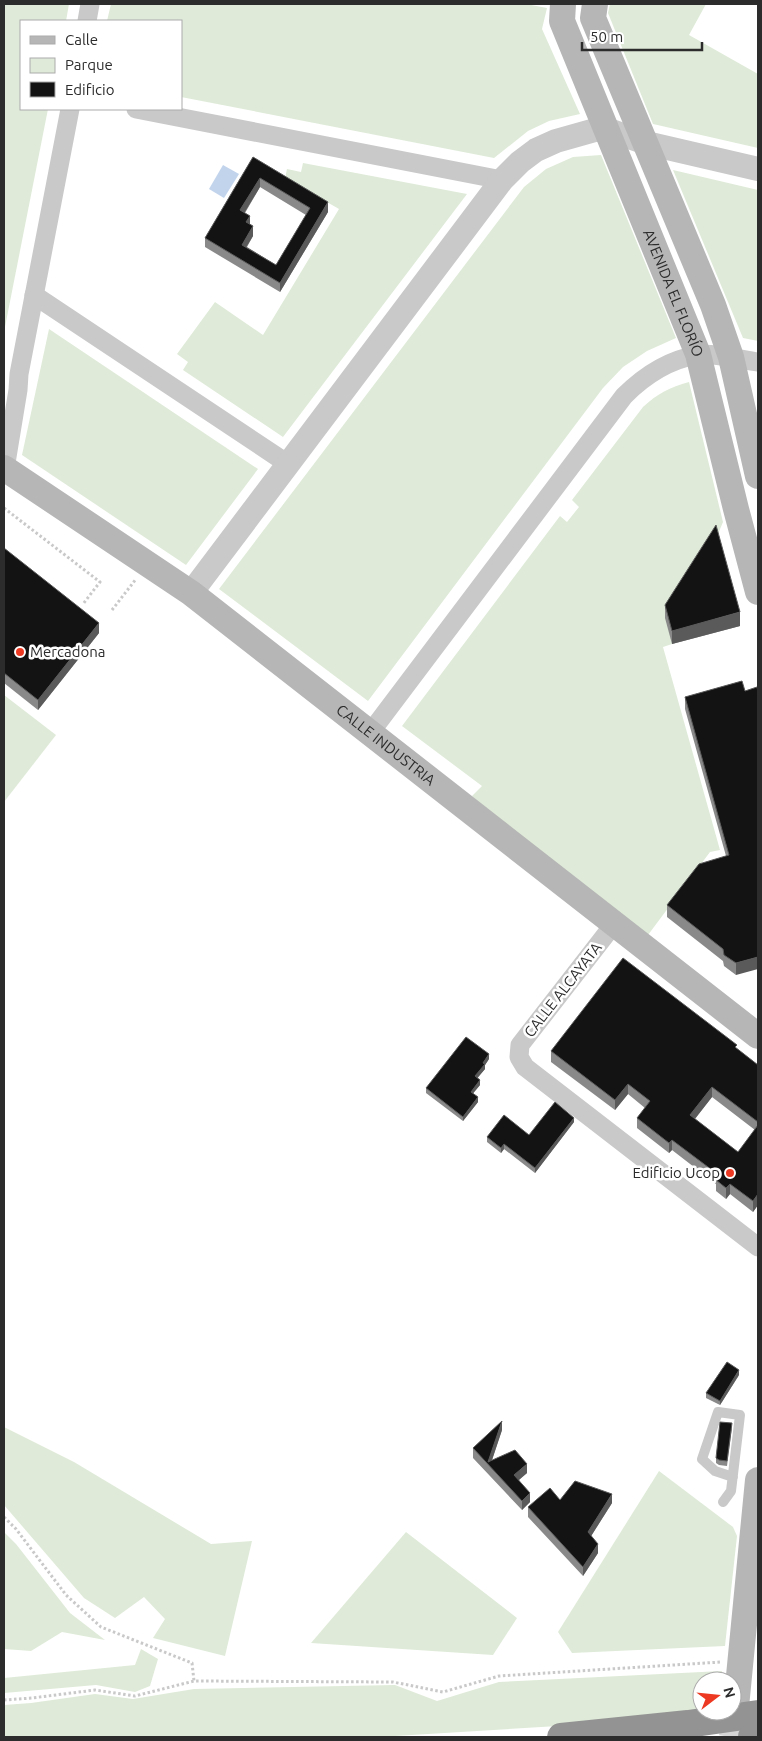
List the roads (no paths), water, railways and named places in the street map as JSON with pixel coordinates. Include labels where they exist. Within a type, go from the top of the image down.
[{"type":"highway","points":[[560,1737],[688,1724],[747,1710]]},
{"type":"highway","points":[[752,1737],[758,1737]]},
{"type":"main road","name":"AVENIDA EL FLORÍO","points":[[564,4],[562,21],[698,354],[758,592]]},
{"type":"main road","name":"AVENIDA EL FLORÍO","points":[[595,4],[594,18],[712,305],[730,357],[758,476]]},
{"type":"main road","name":"CALLE INDUSTRIA","points":[[4,469],[190,592],[758,1036]]},
{"type":"main road","points":[[747,1710],[758,1480]]},
{"type":"street","points":[[87,20],[90,4]]},
{"type":"street","points":[[4,469],[18,390],[19,374],[70,110]]},
{"type":"street","points":[[141,110],[502,180]]},
{"type":"street","points":[[190,592],[502,180],[520,162],[543,147],[595,130],[606,129],[646,143],[758,169]]},
{"type":"street","points":[[34,295],[288,464]]},
{"type":"street","points":[[370,733],[624,396],[655,371],[698,354],[758,362]]},
{"type":"street","points":[[4,404],[19,374]]},
{"type":"street","name":"CALLE ALCAYATA","points":[[614,924],[520,1044],[519,1058],[525,1067],[758,1247]]},
{"type":"lane","points":[[723,1502],[731,1491],[733,1477],[740,1415],[718,1412],[702,1459],[714,1471],[733,1477]]},
{"type":"water","points":[[223,165],[239,174],[224,198],[209,189]]},
{"type":"tunnel","points":[[732,1737],[734,1721]]},
{"type":"place","name":"Mercadona","points":[[20,652]]},
{"type":"place","name":"Edificio Ucop","points":[[730,1173]]}]
